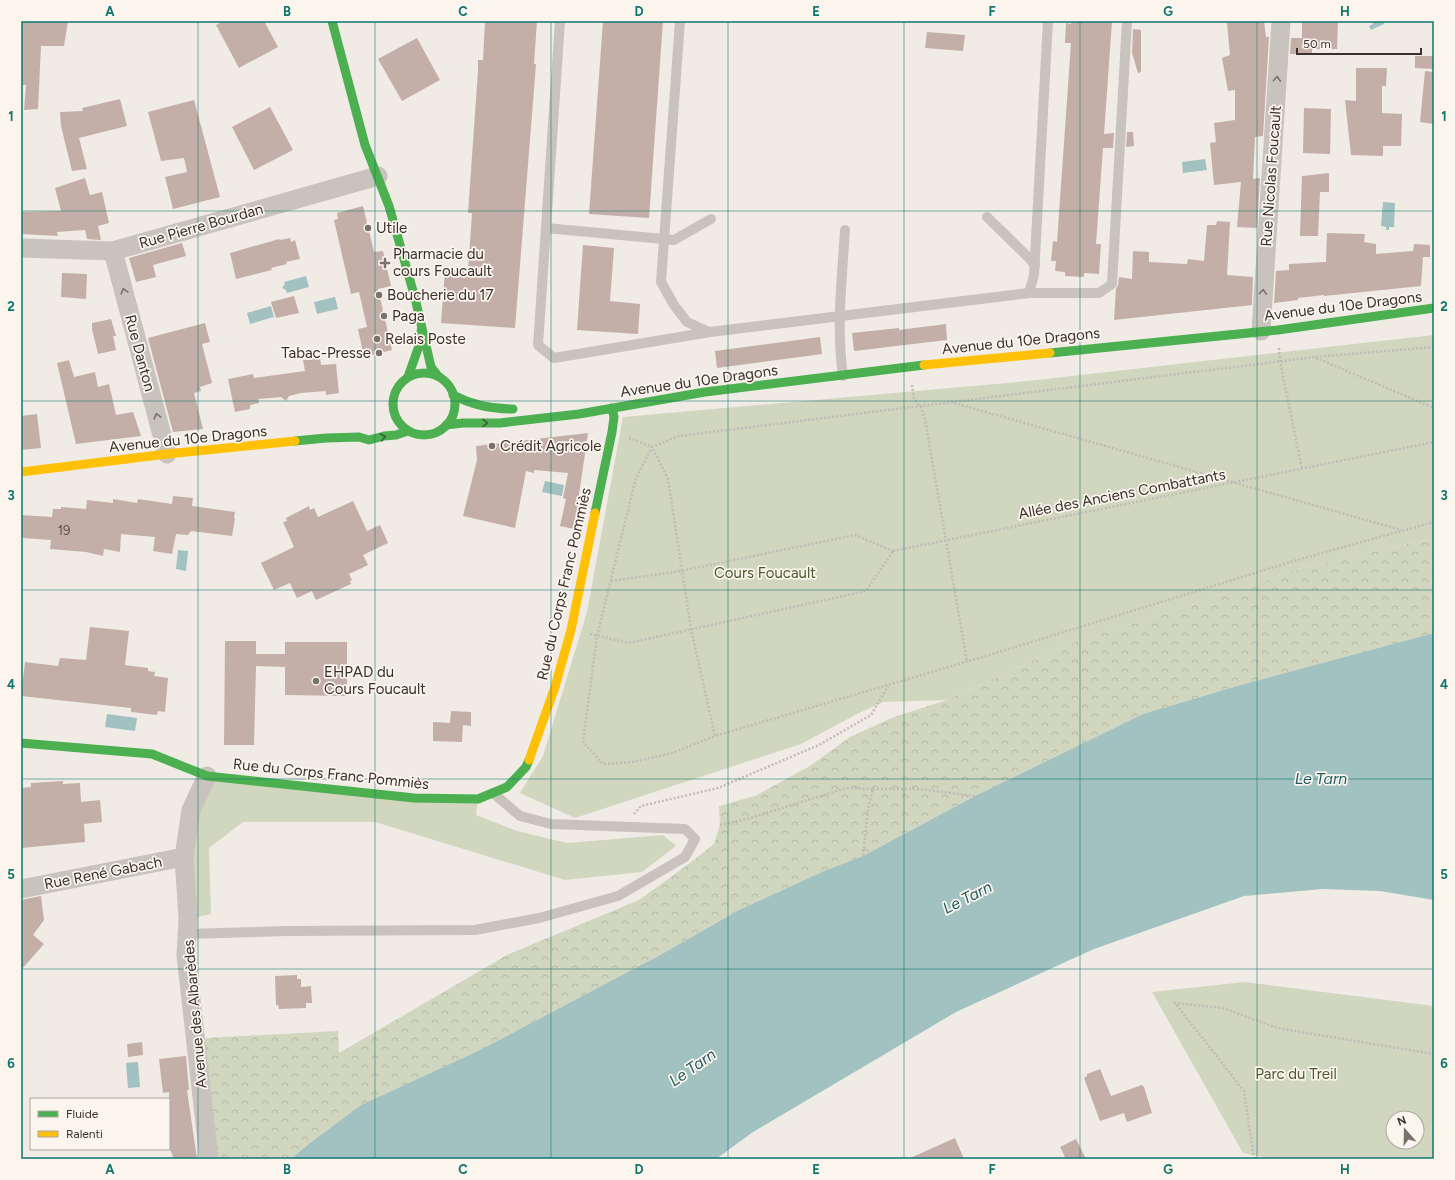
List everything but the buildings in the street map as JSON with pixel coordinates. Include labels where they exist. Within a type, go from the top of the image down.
[{"type":"main road","points":[[332,21],[365,145],[389,206],[415,298],[431,367],[447,384],[455,402],[453,413],[446,425],[432,433],[422,434],[403,427],[396,419],[393,405],[396,390],[402,381],[408,377],[420,373],[430,373],[438,376]]},
{"type":"main road","name":"Avenue du 10e Dragons","points":[[446,425],[463,423],[500,423],[579,414],[705,392],[908,367],[1269,330],[1434,308]]},
{"type":"main road","points":[[408,377],[420,343],[421,326]]},
{"type":"main road","points":[[453,395],[479,406],[499,410],[522,409]]},
{"type":"main road","points":[[385,416],[393,405]]},
{"type":"main road","name":"Avenue du 10e Dragons","points":[[558,407],[578,406],[612,408]]},
{"type":"main road","name":"Rue du Corps Franc Pommiès","points":[[21,743],[152,754],[207,776],[414,798],[478,799],[507,787],[526,767],[555,687],[571,630],[612,432],[614,417],[612,408]]},
{"type":"main road","name":"Avenue du 10e Dragons","points":[[21,472],[167,454],[362,434],[369,440],[384,436],[396,435],[408,430]]},
{"type":"street","name":"Rue Nicolas Foucault","points":[[1269,330],[1281,21]]},
{"type":"street","name":"Rue Pierre Bourdan","points":[[21,248],[113,252],[378,176]]},
{"type":"street","name":"Rue Danton","points":[[113,252],[167,454]]},
{"type":"street","name":"Avenue des Albarèdes","points":[[207,776],[191,810],[184,856],[188,920],[186,955],[209,1159]]},
{"type":"street","name":"Rue René Gabach","points":[[21,889],[184,856]]},
{"type":"lane","points":[[560,21],[538,346],[554,358],[710,332],[1029,293],[1099,293],[1112,284],[1127,21]]},
{"type":"lane","points":[[680,21],[661,282],[686,322],[710,332]]},
{"type":"lane","points":[[1029,293],[1035,265],[1048,21]]},
{"type":"lane","points":[[987,217],[1035,265]]},
{"type":"lane","points":[[546,228],[674,240],[711,219]]},
{"type":"lane","points":[[843,376],[840,353],[839,316],[844,230]]},
{"type":"lane","points":[[187,934],[288,931],[475,930],[539,918],[618,896],[684,857],[695,839],[685,829],[551,824],[520,816],[493,793]]},
{"type":"path","points":[[1269,330],[1280,362],[1302,468]]},
{"type":"path","points":[[1434,347],[1280,362],[679,436],[652,447],[636,478],[597,636],[583,742],[603,764],[633,762],[672,753],[715,736],[888,686],[1297,560],[1434,522]]},
{"type":"path","points":[[1315,358],[1434,408]]},
{"type":"path","points":[[908,367],[914,399],[921,407],[925,419],[967,662]]},
{"type":"path","points":[[952,402],[1402,531]]},
{"type":"path","points":[[612,432],[652,447],[668,479],[691,629],[715,736]]},
{"type":"path","name":"Allée des Anciens Combattants","points":[[893,551],[1434,442]]},
{"type":"path","points":[[571,630],[629,643],[866,592],[893,551],[855,535],[681,571],[611,581]]},
{"type":"path","points":[[625,826],[641,806],[718,788],[819,745],[871,715],[888,686]]},
{"type":"path","points":[[720,825],[750,818],[846,788],[918,789],[975,796]]},
{"type":"path","points":[[863,856],[868,809],[873,789]]},
{"type":"path","points":[[1254,1159],[1244,1091],[1175,1003],[1223,1008],[1277,1028],[1434,1054]]},
{"type":"green space","name":"Cours Foucault","points":[[1434,335],[1434,538],[1303,568],[1070,644],[947,700],[883,702],[801,744],[575,818],[520,793],[543,756],[587,612],[623,417],[1028,381]]},
{"type":"green space","points":[[1434,538],[1434,633],[1237,686],[1143,714],[975,796],[863,856],[824,871],[737,911],[662,954],[480,1050],[361,1105],[291,1159],[209,1159],[205,1038],[338,1031],[339,1053],[507,955],[639,900],[714,844],[720,825],[719,806],[755,796],[810,766],[850,737],[894,717],[947,700],[1070,644],[1303,568]]},
{"type":"green space","points":[[207,776],[478,799],[476,815],[517,831],[567,843],[663,835],[676,846],[642,872],[565,880],[375,822],[243,822],[209,848],[211,914],[188,919],[184,857]]},
{"type":"green space","name":"Parc du Treil","points":[[1245,982],[1434,1006],[1434,1159],[1273,1159],[1243,1153],[1152,992]]},
{"type":"water","points":[[1372,21],[1383,21],[1384,24],[1371,30],[1369,26],[1373,24]]},
{"type":"water","points":[[1205,159],[1207,170],[1183,173],[1182,162]]},
{"type":"water","points":[[1383,202],[1395,203],[1394,227],[1389,227],[1389,230],[1386,230],[1386,227],[1381,226]]},
{"type":"water","points":[[306,276],[309,287],[287,293],[286,290],[282,288],[285,284],[284,282]]},
{"type":"water","points":[[335,297],[338,309],[317,314],[314,302]]},
{"type":"water","points":[[271,306],[274,317],[250,324],[247,313]]},
{"type":"water","points":[[545,481],[564,485],[562,496],[542,492]]},
{"type":"water","points":[[178,550],[188,551],[186,571],[176,569]]},
{"type":"water","name":"Le Tarn","points":[[1434,633],[1434,900],[1380,891],[1323,889],[1244,896],[1094,949],[956,1012],[753,1132],[716,1159],[291,1159],[361,1105],[480,1050],[662,954],[737,911],[824,871],[863,856],[975,796],[1143,714],[1237,686]]},
{"type":"water","points":[[107,714],[137,718],[135,731],[105,727]]},
{"type":"water","points":[[138,1062],[140,1087],[128,1088],[126,1063]]},
{"type":"traffic: fast","points":[[332,21],[365,145],[389,206],[415,298],[431,367],[438,376]]},
{"type":"traffic: fast","points":[[1050,353],[1278,330],[1434,308]]},
{"type":"traffic: fast","points":[[408,377],[420,343],[421,331]]},
{"type":"traffic: fast","points":[[446,425],[463,423],[500,423],[579,414],[705,392],[924,365]]},
{"type":"traffic: fast","points":[[424,373],[441,378],[446,382],[450,387],[455,404],[450,421],[446,426],[441,430],[424,435],[407,430],[402,426],[398,421],[393,404],[398,387],[402,382],[407,378],[424,373]]},
{"type":"traffic: fast","points":[[453,395],[482,406],[513,409]]},
{"type":"traffic: fast","points":[[595,513],[612,432],[614,417],[612,408]]},
{"type":"traffic: fast","points":[[295,441],[359,437],[369,440],[408,431]]},
{"type":"traffic: fast","points":[[21,743],[152,754],[207,776],[414,798],[478,799],[507,787],[526,767],[529,760]]},
{"type":"traffic: slow","points":[[924,365],[1050,353]]},
{"type":"traffic: slow","points":[[21,472],[167,454],[295,441]]},
{"type":"traffic: slow","points":[[529,760],[555,687],[571,630],[595,513]]},
{"type":"place","name":"Utile","points":[[368,228]]},
{"type":"place","name":"Pharmacie du cours Foucault","points":[[385,263]]},
{"type":"place","name":"Boucherie du 17","points":[[379,295]]},
{"type":"place","name":"Paga","points":[[384,316]]},
{"type":"place","name":"Relais Poste","points":[[377,339]]},
{"type":"place","name":"Tabac-Presse","points":[[379,353]]},
{"type":"place","name":"Crédit Agricole","points":[[492,446]]},
{"type":"place","name":"EHPAD du Cours Foucault","points":[[316,681]]}]
